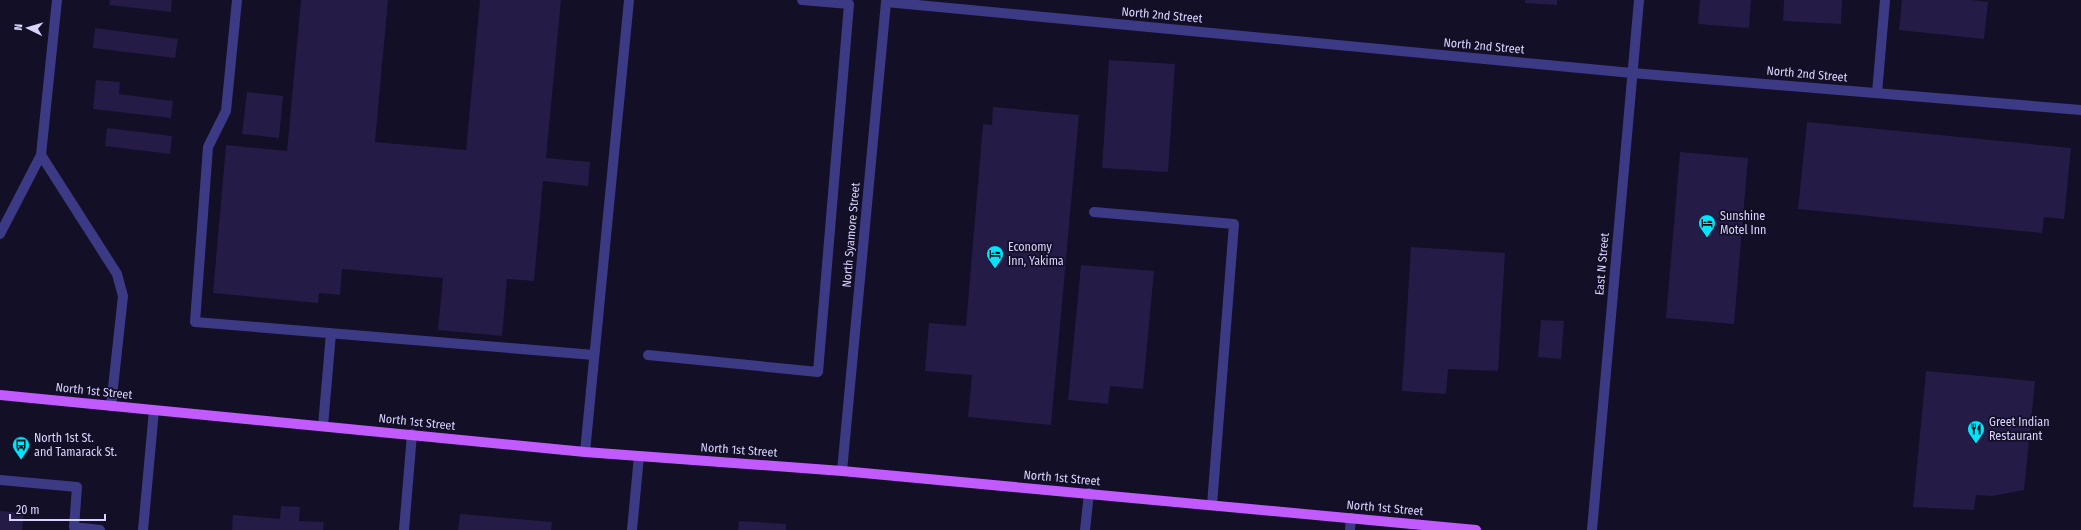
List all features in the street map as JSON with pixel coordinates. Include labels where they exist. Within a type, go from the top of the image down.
[{"type":"main road","name":"North 1st Street","points":[[0,394],[585,452],[842,471],[1476,530]]},
{"type":"street","points":[[0,234],[40,155],[57,0]]},
{"type":"street","points":[[237,0],[226,111],[208,147],[195,322],[594,355]]},
{"type":"street","points":[[585,452],[629,0]]},
{"type":"street","points":[[648,356],[818,372],[849,4],[802,0]]},
{"type":"street","name":"East N Street","points":[[1592,530],[1639,0]]},
{"type":"street","points":[[1877,93],[1885,0]]},
{"type":"street","name":"North 2nd Street","points":[[886,2],[1632,73],[2081,110]]},
{"type":"street","name":"North Syamore Street","points":[[842,471],[886,2]]},
{"type":"street","points":[[40,155],[117,274],[123,296],[111,406]]},
{"type":"street","points":[[1094,212],[1234,224],[1212,505]]},
{"type":"street","points":[[323,426],[332,333]]},
{"type":"street","points":[[143,530],[154,410]]},
{"type":"street","points":[[404,530],[412,434]]},
{"type":"street","points":[[632,530],[639,456]]},
{"type":"street","points":[[0,480],[77,487],[73,529],[100,530]]},
{"type":"street","points":[[1085,530],[1089,493]]},
{"type":"street","points":[[1350,530],[1351,518]]},
{"type":"building","points":[[110,0],[172,0],[171,12],[109,5]]},
{"type":"building","points":[[301,0],[388,0],[375,142],[466,150],[480,0],[561,0],[546,158],[590,162],[588,186],[543,181],[534,281],[507,279],[502,336],[438,330],[443,278],[342,269],[340,295],[319,293],[318,303],[213,293],[226,145],[287,151]]},
{"type":"building","points":[[1525,0],[1557,0],[1557,5],[1525,3]]},
{"type":"building","points":[[1700,0],[1751,0],[1749,28],[1698,24]]},
{"type":"building","points":[[1784,0],[1842,0],[1841,24],[1783,21]]},
{"type":"building","points":[[1902,0],[1970,0],[1988,2],[1984,39],[1899,30]]},
{"type":"building","points":[[95,28],[178,39],[175,58],[93,48]]},
{"type":"building","points":[[1109,60],[1175,64],[1168,172],[1102,168]]},
{"type":"building","points":[[96,80],[120,82],[119,94],[173,101],[171,118],[93,109]]},
{"type":"building","points":[[247,92],[283,96],[279,138],[242,134]]},
{"type":"building","points":[[993,107],[1079,115],[1051,425],[968,417],[972,375],[925,371],[929,323],[966,326],[983,124],[992,125]]},
{"type":"building","points":[[1807,122],[2071,148],[2064,219],[2044,217],[2042,233],[1798,209]]},
{"type":"building","points":[[107,128],[172,136],[170,154],[105,146]]},
{"type":"building","name":"Sunshine Motel Inn","points":[[1680,152],[1748,158],[1734,324],[1666,318]]},
{"type":"building","points":[[1411,247],[1505,253],[1498,371],[1448,369],[1446,394],[1402,391]]},
{"type":"building","points":[[1081,265],[1154,271],[1143,389],[1110,386],[1108,404],[1068,400]]},
{"type":"building","points":[[1541,320],[1564,321],[1561,359],[1538,357]]},
{"type":"building","points":[[1926,371],[2035,381],[2024,490],[1992,496],[1976,495],[1974,510],[1913,507]]},
{"type":"building","points":[[281,506],[300,507],[299,521],[324,522],[323,530],[232,530],[233,515],[280,519]]},
{"type":"building","points":[[0,511],[24,513],[22,530],[0,530]]},
{"type":"building","points":[[460,514],[552,522],[551,530],[458,530]]},
{"type":"building","points":[[739,521],[786,524],[786,530],[738,530]]},
{"type":"place","name":"Sunshine Motel Inn","points":[[1707,238]]},
{"type":"place","name":"Economy Inn, Yakima","points":[[995,269]]},
{"type":"place","name":"Greet Indian Restaurant","points":[[1976,444]]},
{"type":"place","name":"North 1st St. and Tamarack St.","points":[[21,460]]}]
